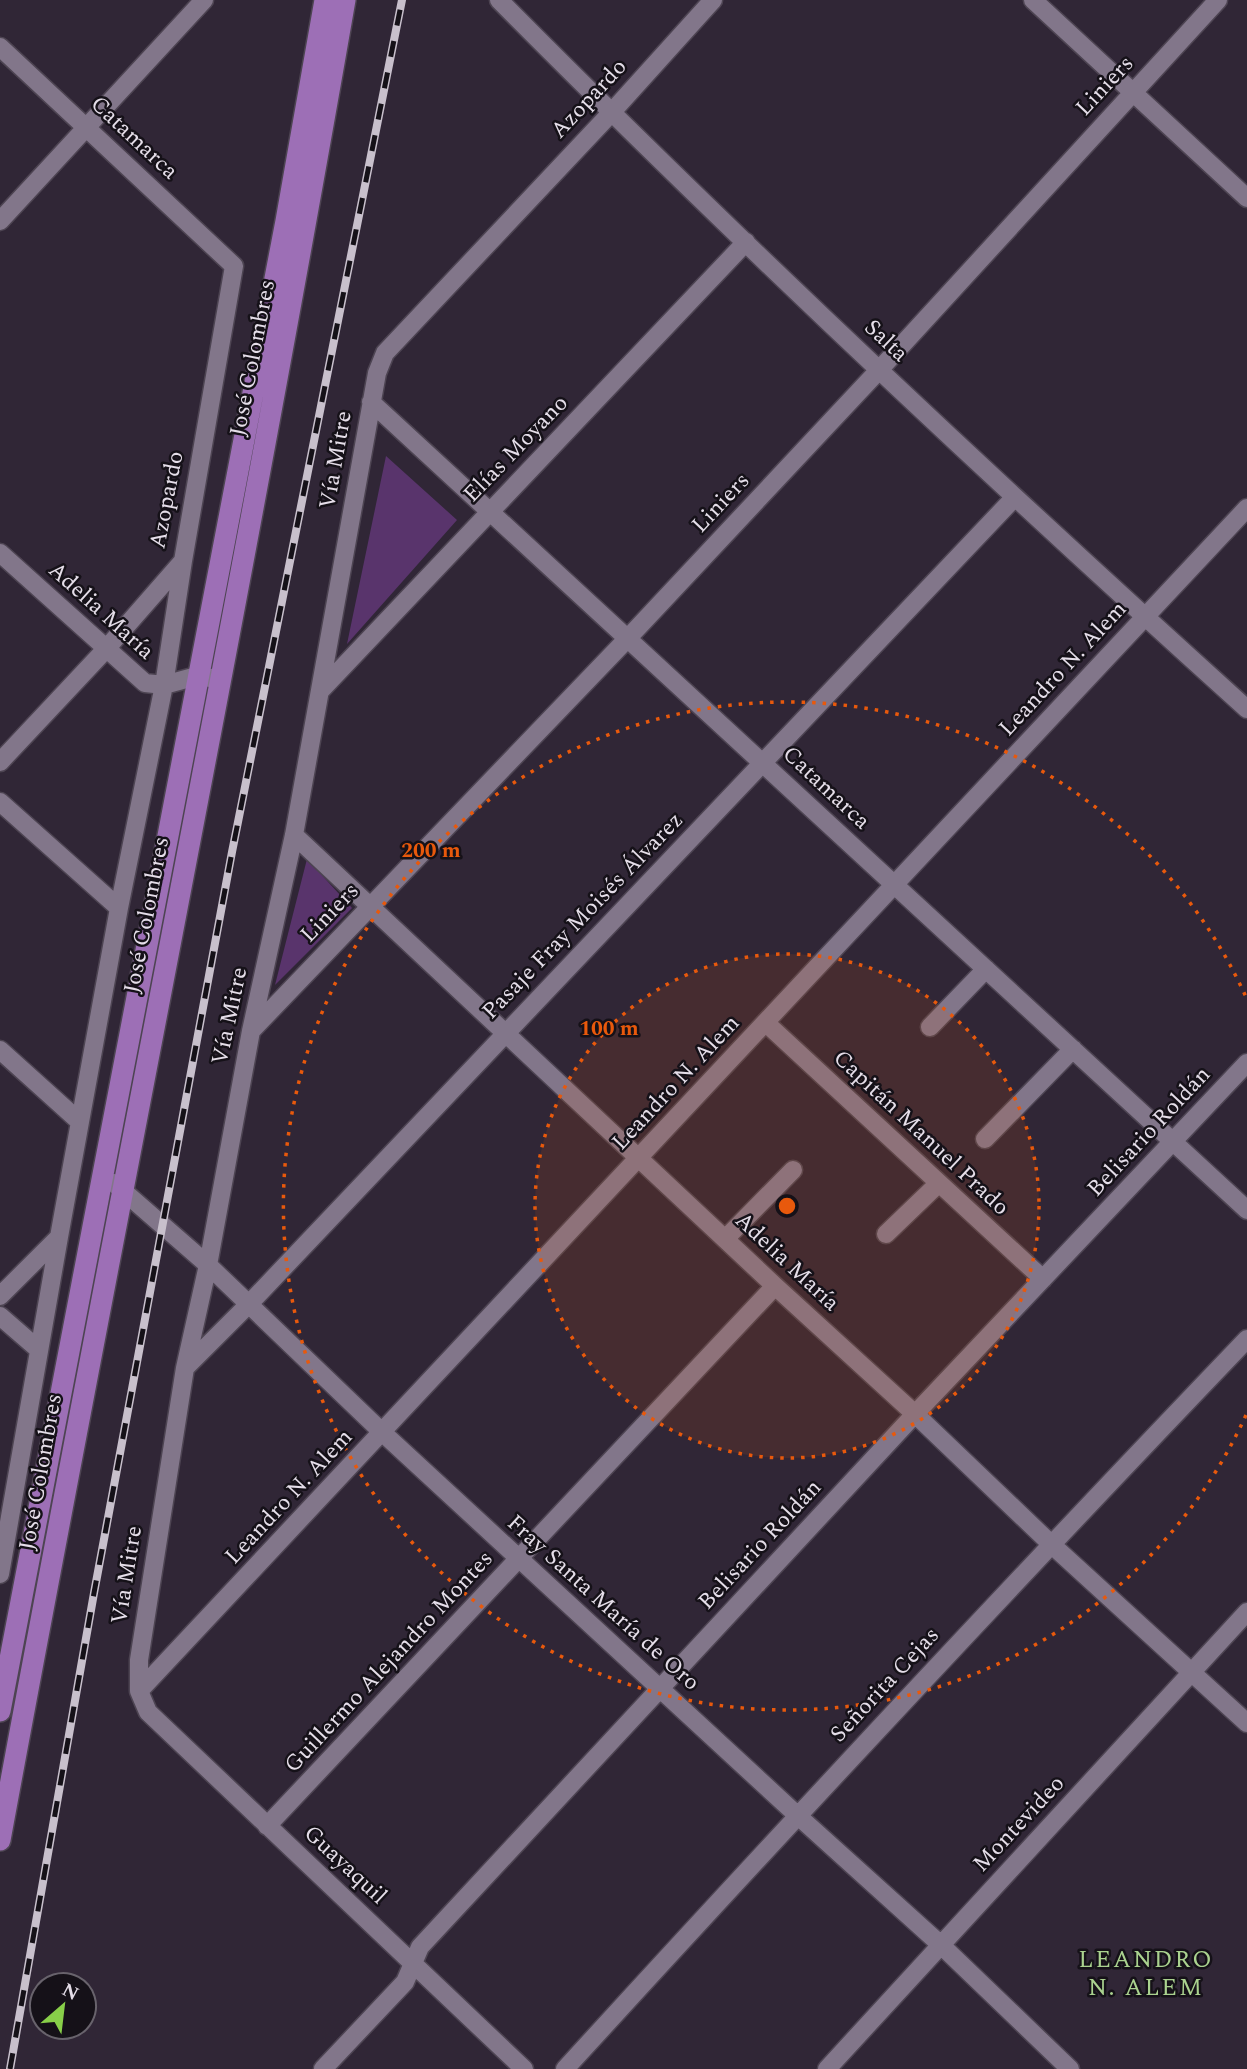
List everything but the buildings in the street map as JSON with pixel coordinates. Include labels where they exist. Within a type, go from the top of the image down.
[{"type":"main road","name":"José Colombres","points":[[0,1710],[286,221],[325,0]]},
{"type":"main road","name":"José Colombres","points":[[0,1840],[305,227],[345,0]]},
{"type":"street","points":[[0,220],[204,0]]},
{"type":"street","name":"Salta","points":[[499,0],[611,113],[1015,498],[1247,709]]},
{"type":"street","name":"Azopardo","points":[[385,353],[611,113],[713,0]]},
{"type":"street","points":[[1032,0],[1247,198]]},
{"type":"street","name":"Liniers","points":[[251,1031],[628,638],[880,369],[1218,0]]},
{"type":"street","name":"Catamarca","points":[[0,47],[234,266]]},
{"type":"street","name":"Elías Moyano","points":[[321,690],[746,242]]},
{"type":"street","name":"Azopardo","points":[[0,762],[106,649],[183,561],[234,266]]},
{"type":"street","name":"Vía Mitre","points":[[139,1691],[139,1661],[185,1368],[208,1265],[251,1031],[294,835],[371,402],[377,373],[385,353]]},
{"type":"street","name":"Catamarca","points":[[371,402],[1247,1210]]},
{"type":"street","name":"Pasaje Fray Moisés Álvarez","points":[[185,1368],[249,1304],[1015,498]]},
{"type":"street","name":"Leandro N. Alem","points":[[139,1691],[1247,508]]},
{"type":"street","name":"Adelia María","points":[[0,553],[145,683],[164,685],[197,676],[219,680]]},
{"type":"street","name":"José Colombres","points":[[1,1569],[38,1349],[164,685],[183,561]]},
{"type":"street","points":[[0,802],[120,908]]},
{"type":"street","name":"Adelia María","points":[[294,835],[1051,1544],[1247,1723]]},
{"type":"street","points":[[930,1027],[986,969]]},
{"type":"street","name":"Capitán Manuel Prado","points":[[765,1023],[1044,1279]]},
{"type":"street","points":[[985,1139],[1073,1049]]},
{"type":"street","points":[[0,1050],[80,1122]]},
{"type":"street","name":"Belisario Roldán","points":[[323,2069],[405,1982],[419,1947],[915,1414],[1247,1063]]},
{"type":"street","points":[[725,1239],[793,1170]]},
{"type":"street","name":"Fray Santa María de Oro","points":[[102,1176],[122,1187],[208,1265],[383,1433],[941,1945],[1070,2069]]},
{"type":"street","points":[[886,1234],[939,1183]]},
{"type":"street","points":[[0,1296],[59,1237]]},
{"type":"street","name":"Guillermo Alejandro Montes","points":[[267,1826],[775,1286]]},
{"type":"street","points":[[0,1316],[38,1349]]},
{"type":"street","name":"Señorita Cejas","points":[[565,2069],[797,1815],[1247,1339]]},
{"type":"street","points":[[1,1569],[48,1580]]},
{"type":"street","name":"Montevideo","points":[[827,2069],[1247,1612]]},
{"type":"street","name":"Guayaquil","points":[[139,1691],[148,1712],[524,2069]]},
{"type":"shaded area","points":[[386,456],[457,520],[347,644]]},
{"type":"shaded area","points":[[307,859],[352,908],[275,985]]},
{"type":"railway","points":[[10,2069],[94,1593],[232,852],[402,0]]},
{"type":"district","name":"LEANDRO N. ALEM","points":[[1146,1974]]}]
